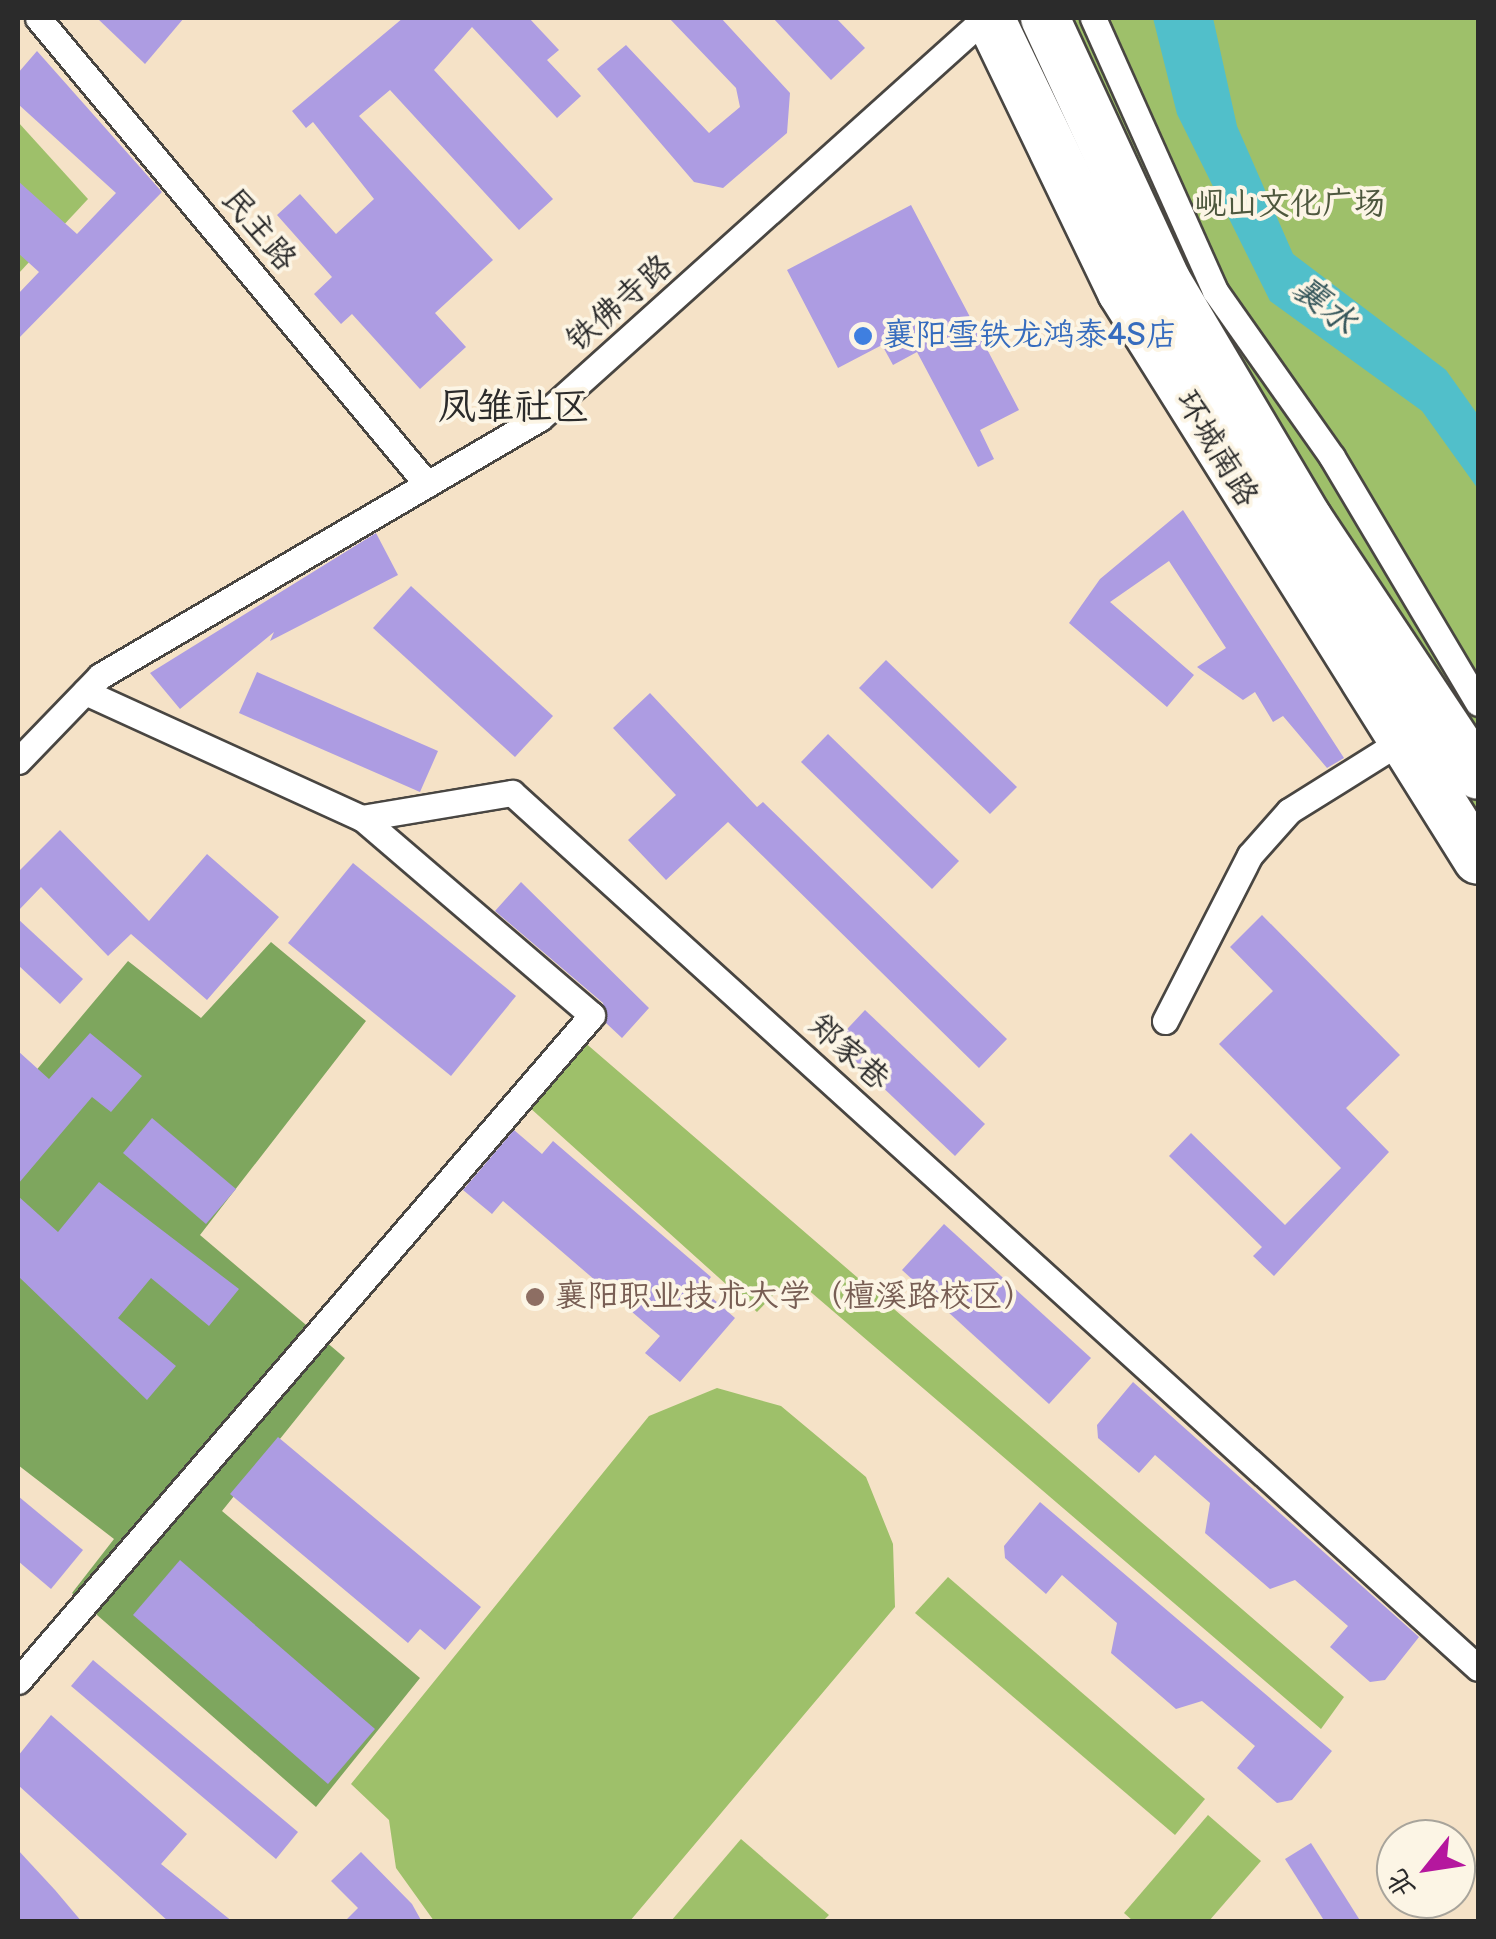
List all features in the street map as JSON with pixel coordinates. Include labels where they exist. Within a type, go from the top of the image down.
[{"type":"highway","name":"环城南路","points":[[988,18],[1122,292],[1398,742],[1478,860]]},
{"type":"highway","name":"环城南路","points":[[1045,18],[1166,280],[1308,519],[1478,775]]},
{"type":"street","name":"民主路","points":[[38,18],[427,484]]},
{"type":"street","name":"铁佛寺路","points":[[18,761],[85,692],[540,418],[988,18]]},
{"type":"street","points":[[1092,18],[1216,291],[1332,457],[1478,703]]},
{"type":"street","points":[[18,1680],[592,1015],[362,818],[85,692]]},
{"type":"street","points":[[1165,1021],[1250,855],[1289,812],[1398,742]]},
{"type":"street","name":"郑家巷","points":[[362,818],[512,793],[1478,1668]]},
{"type":"green space","name":"岘山文化广场","points":[[990,18],[1478,18],[1478,860]]},
{"type":"green space","points":[[18,122],[88,199],[18,274]]},
{"type":"green space","points":[[271,942],[366,1021],[200,1235],[345,1358],[222,1511],[420,1678],[316,1807],[72,1593],[114,1539],[18,1465],[18,1092],[128,961],[201,1018]]},
{"type":"green space","points":[[575,1034],[1344,1697],[1321,1729],[792,1276],[757,1312],[519,1098]]},
{"type":"green space","points":[[717,1388],[781,1406],[866,1477],[893,1544],[895,1607],[630,1921],[434,1921],[396,1868],[389,1820],[351,1784],[649,1416]]},
{"type":"green space","points":[[948,1577],[1205,1799],[1175,1835],[915,1613]]},
{"type":"green space","points":[[1208,1815],[1261,1861],[1209,1921],[1133,1921],[1124,1913]]},
{"type":"green space","points":[[741,1839],[829,1915],[823,1921],[671,1921]]},
{"type":"water","name":"襄水","points":[[1153,18],[1213,18],[1237,126],[1293,254],[1446,370],[1478,415],[1478,489],[1422,411],[1270,301],[1177,114]]},
{"type":"building","points":[[97,18],[184,18],[145,64]]},
{"type":"building","points":[[403,18],[529,18],[559,50],[547,60],[581,96],[557,118],[472,27],[434,70],[553,199],[519,230],[390,90],[359,116],[493,260],[435,313],[466,347],[420,389],[352,314],[341,324],[314,294],[332,277],[277,215],[300,194],[336,234],[374,199],[313,122],[306,128],[292,111]]},
{"type":"building","points":[[669,18],[721,18],[790,93],[787,133],[723,188],[694,182],[597,69],[626,45],[709,133],[740,107],[736,88]]},
{"type":"building","points":[[773,18],[836,18],[865,48],[831,80]]},
{"type":"building","points":[[37,51],[162,192],[18,339],[18,294],[39,272],[18,253],[18,181],[77,234],[116,193],[18,104],[18,73]]},
{"type":"building","name":"襄阳雪铁龙鸿泰4S店","points":[[911,205],[1019,410],[980,430],[994,459],[978,467],[917,352],[893,365],[882,345],[838,368],[787,270]]},
{"type":"building","points":[[1183,510],[1344,758],[1327,768],[1283,716],[1273,722],[1255,692],[1243,700],[1197,667],[1226,648],[1169,561],[1110,602],[1194,675],[1167,707],[1069,623],[1100,579]]},
{"type":"building","points":[[376,533],[398,575],[270,641],[274,632],[180,709],[150,673]]},
{"type":"building","points":[[411,586],[553,716],[515,757],[373,628]]},
{"type":"building","points":[[886,660],[1017,787],[990,814],[859,688]]},
{"type":"building","points":[[257,672],[438,751],[420,792],[239,713]]},
{"type":"building","points":[[650,693],[757,807],[763,802],[1007,1039],[979,1068],[728,822],[666,880],[628,840],[676,795],[613,728]]},
{"type":"building","points":[[828,734],[959,861],[932,889],[801,762]]},
{"type":"building","points":[[60,830],[149,921],[207,854],[279,917],[207,1000],[131,934],[108,956],[41,887],[18,911],[18,872]]},
{"type":"building","points":[[353,863],[516,996],[451,1076],[288,943]]},
{"type":"building","points":[[521,882],[649,1008],[622,1038],[606,1023],[603,1003],[495,911]]},
{"type":"building","points":[[1262,915],[1400,1055],[1346,1108],[1389,1152],[1274,1276],[1253,1256],[1262,1247],[1169,1156],[1191,1133],[1285,1225],[1341,1168],[1219,1044],[1273,991],[1230,947]]},
{"type":"building","points":[[18,919],[83,979],[60,1004],[18,965]]},
{"type":"building","points":[[865,1010],[985,1124],[955,1156],[835,1042]]},
{"type":"building","points":[[90,1033],[142,1076],[111,1112],[92,1097],[18,1184],[18,1051],[49,1079]]},
{"type":"building","points":[[152,1118],[236,1189],[206,1224],[123,1153]]},
{"type":"building","points":[[514,1130],[542,1154],[553,1141],[711,1277],[702,1289],[735,1318],[680,1382],[645,1353],[660,1336],[503,1201],[492,1214],[463,1190]]},
{"type":"building","points":[[99,1182],[239,1289],[209,1326],[151,1278],[118,1318],[176,1366],[147,1400],[18,1276],[18,1196],[58,1232]]},
{"type":"building","points":[[944,1224],[1091,1358],[1049,1404],[902,1270]]},
{"type":"building","points":[[1133,1382],[1419,1637],[1385,1680],[1370,1682],[1330,1647],[1348,1626],[1295,1580],[1270,1589],[1205,1533],[1210,1503],[1155,1455],[1139,1473],[1098,1438],[1097,1425]]},
{"type":"building","points":[[278,1437],[481,1607],[445,1650],[420,1629],[408,1643],[230,1494]]},
{"type":"building","points":[[18,1496],[83,1550],[51,1589],[18,1561]]},
{"type":"building","points":[[1040,1502],[1332,1751],[1292,1800],[1277,1803],[1237,1768],[1255,1746],[1202,1701],[1176,1709],[1111,1653],[1117,1623],[1062,1575],[1046,1594],[1005,1558],[1004,1546]]},
{"type":"building","points":[[180,1560],[375,1729],[328,1784],[133,1615]]},
{"type":"building","points":[[93,1660],[298,1832],[276,1859],[71,1686]]},
{"type":"building","points":[[51,1715],[187,1834],[161,1864],[233,1922],[169,1922],[18,1785],[18,1756]]},
{"type":"building","points":[[1311,1843],[1361,1922],[1325,1922],[1285,1859]]},
{"type":"building","points":[[18,1850],[55,1890],[82,1922],[18,1922]]},
{"type":"building","points":[[361,1852],[412,1904],[422,1922],[344,1922],[358,1908],[331,1881]]},
{"type":"place","name":"襄阳雪铁龙鸿泰4S店","points":[[863,336]]},
{"type":"place","name":"襄阳职业技术大学（檀溪路校区）","points":[[535,1297]]},
{"type":"district","name":"凤雏社区","points":[[514,408]]}]
